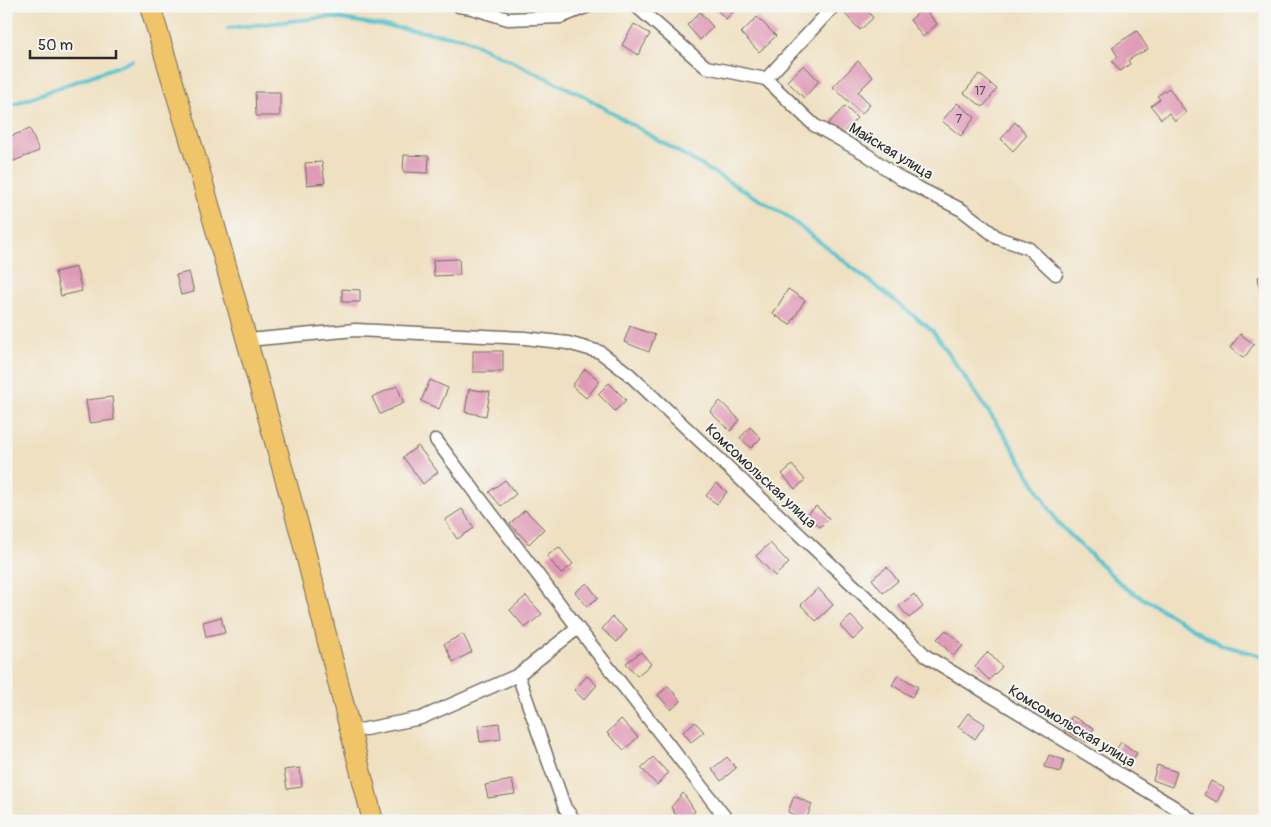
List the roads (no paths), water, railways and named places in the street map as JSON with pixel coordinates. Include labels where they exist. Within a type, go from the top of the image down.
[{"type":"main road","points":[[150,6],[199,169],[301,535],[373,821]]},
{"type":"street","points":[[459,6],[508,19],[561,17],[588,6]]},
{"type":"street","points":[[636,6],[706,68],[766,79],[834,6]]},
{"type":"street","name":"Майская улица","points":[[766,79],[814,125],[866,154],[901,180],[962,210],[998,238],[1028,248],[1056,274]]},
{"type":"street","name":"Комсомольская улица","points":[[247,340],[355,330],[525,338],[568,343],[600,352],[630,375],[926,656],[1174,806],[1193,821]]},
{"type":"street","points":[[436,440],[578,628],[728,821]]},
{"type":"street","points":[[350,732],[422,718],[518,675],[578,628]]},
{"type":"street","points":[[518,675],[565,808],[575,821]]},
{"type":"waterway","points":[[228,28],[328,17],[463,38],[582,95],[784,214],[932,330],[1006,437],[1058,523],[1124,587],[1219,644],[1265,657]]},
{"type":"waterway","points":[[6,107],[132,61]]}]
